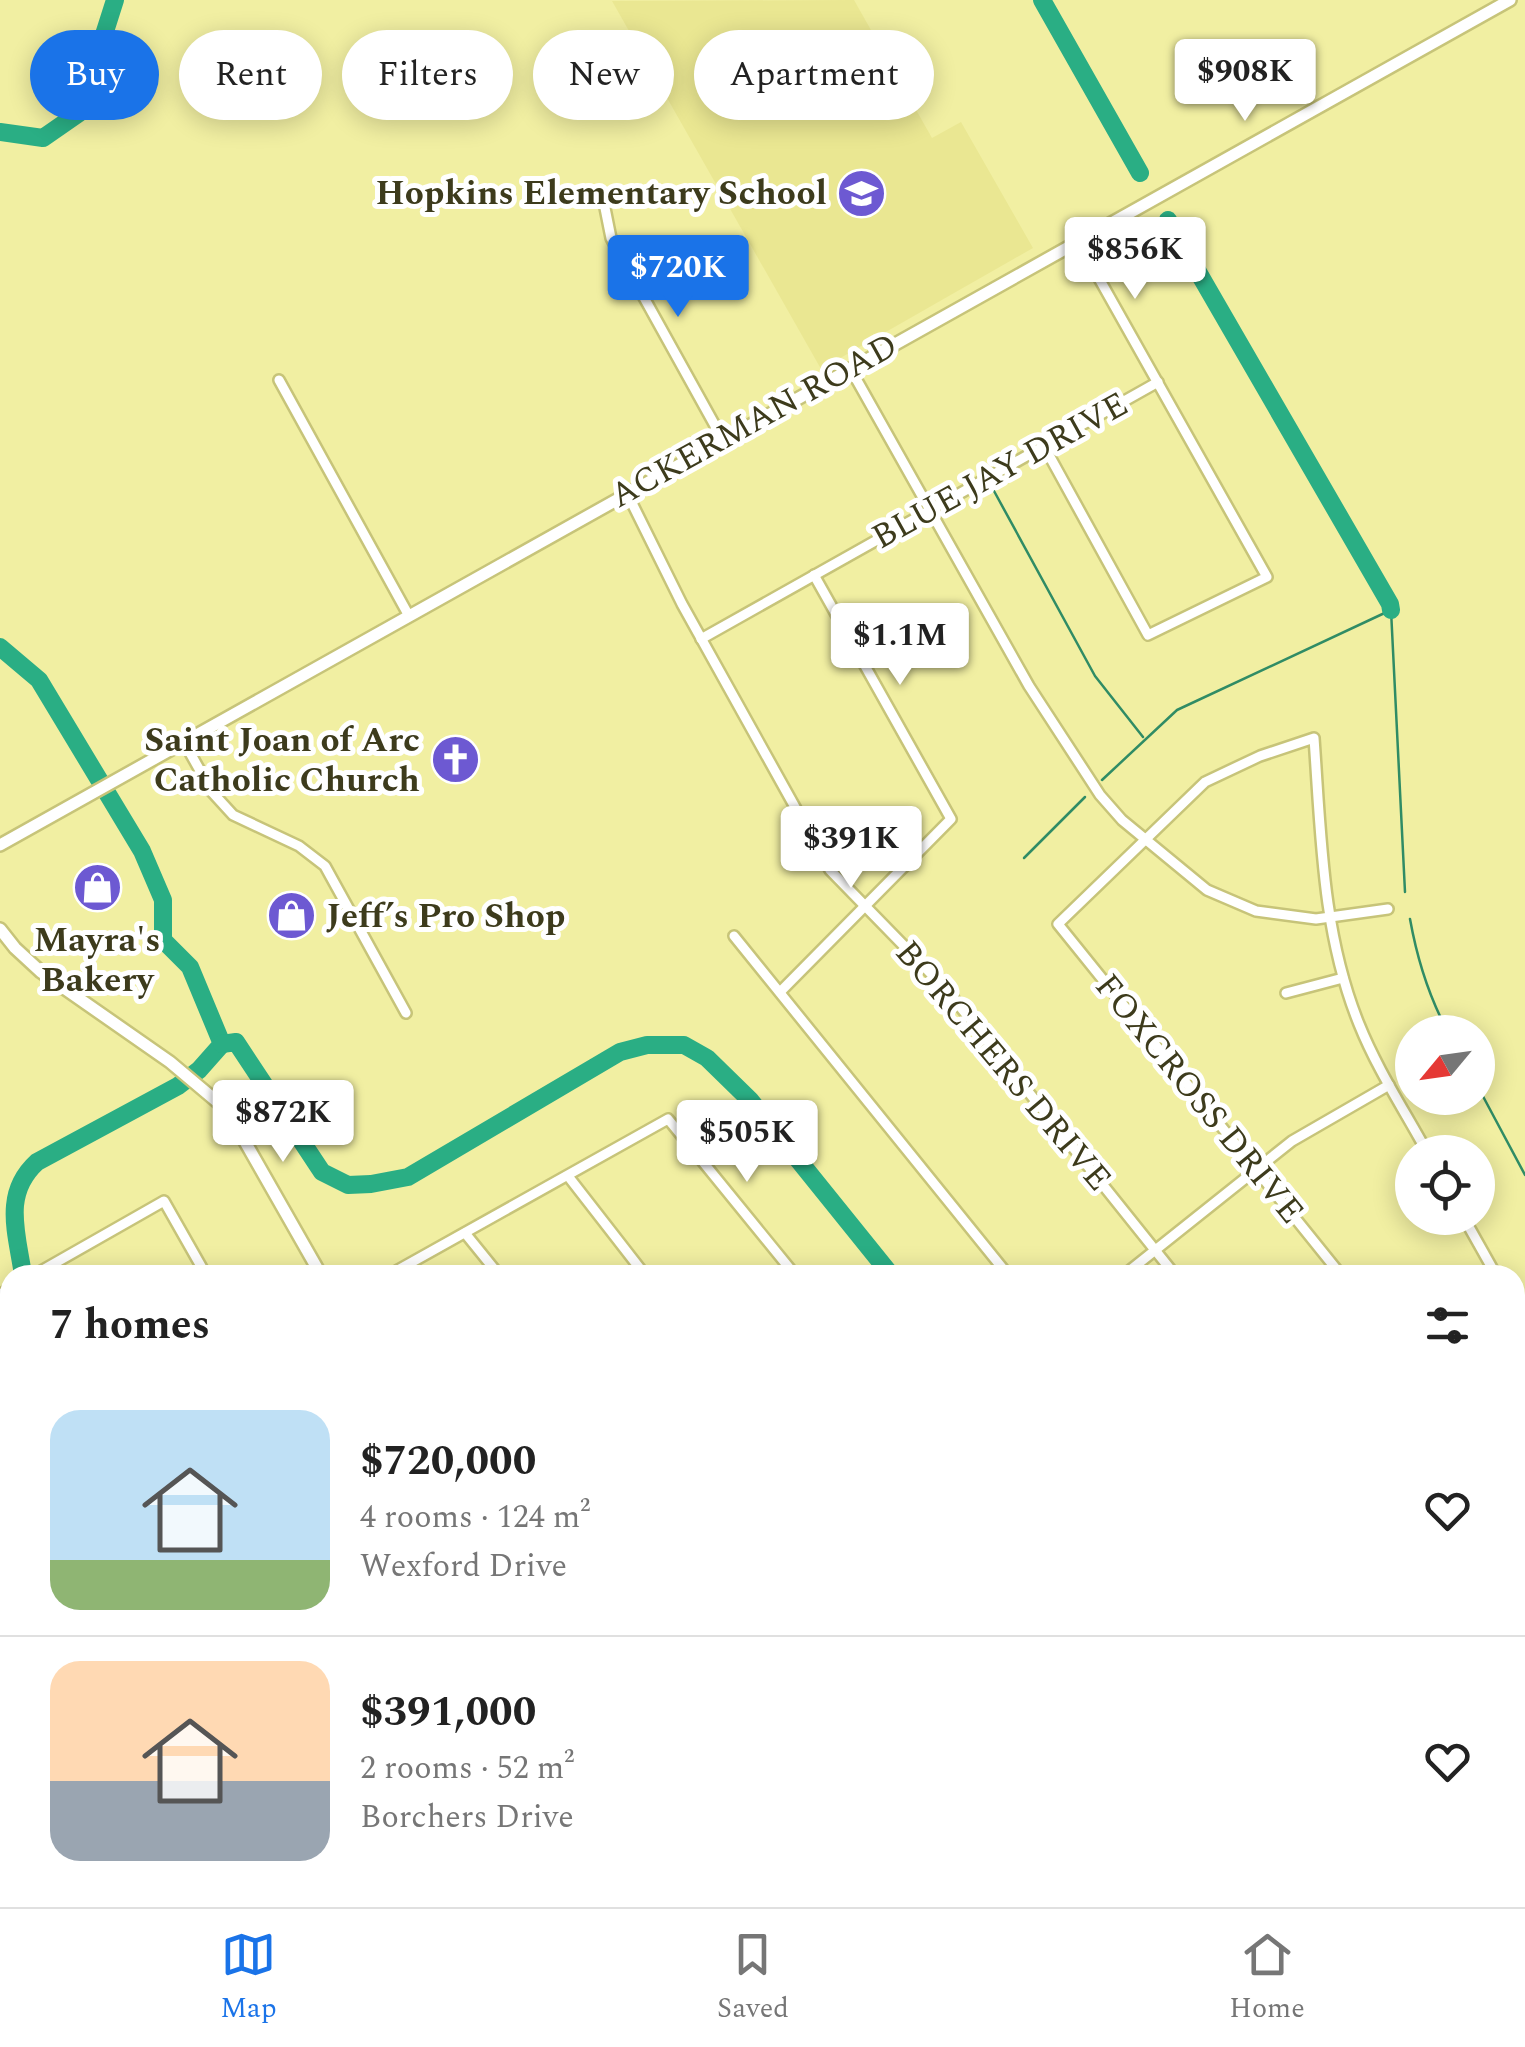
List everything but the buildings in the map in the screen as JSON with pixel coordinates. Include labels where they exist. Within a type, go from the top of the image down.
[{"type":"street","name":"ACKERMAN ROAD","points":[[0,845],[1510,0]]},
{"type":"street","points":[[604,208],[611,238],[723,440]]},
{"type":"street","name":"BLUE JAY DRIVE","points":[[701,639],[1158,382],[1078,241]]},
{"type":"street","points":[[850,368],[1054,726],[1110,808],[1188,877],[1226,900],[1282,916],[1328,917],[1388,910]]},
{"type":"street","points":[[279,380],[409,616]]},
{"type":"street","points":[[1044,446],[1148,635],[1267,577],[1158,382]]},
{"type":"street","name":"BORCHERS DRIVE","points":[[626,493],[701,639],[821,856],[841,885],[946,989],[1166,1265]]},
{"type":"street","points":[[780,992],[951,819],[814,575]]},
{"type":"street","points":[[1145,840],[1205,782],[1260,756],[1314,738],[1328,917],[1343,978],[1358,1022],[1418,1135]]},
{"type":"street","points":[[184,742],[212,792],[232,815],[299,846],[325,866],[406,1013]]},
{"type":"street","name":"FOXCROSS DRIVE","points":[[1145,840],[1058,924],[1332,1265]]},
{"type":"street","points":[[0,929],[14,948],[42,972],[206,1090],[236,1122],[315,1265]]},
{"type":"street","points":[[734,936],[1000,1265]]},
{"type":"street","points":[[1286,993],[1343,978]]},
{"type":"street","points":[[1137,1265],[1255,1168],[1337,1113],[1390,1085]]},
{"type":"street","points":[[407,1265],[668,1119],[787,1265]]},
{"type":"street","points":[[568,1176],[637,1265]]},
{"type":"street","points":[[52,1265],[164,1201],[200,1265]]},
{"type":"street","points":[[465,1233],[491,1265]]},
{"type":"street","points":[[1474,1235],[1490,1265]]},
{"type":"shaded area","name":"Hopkins Elementary School","points":[[854,0],[871,30],[694,30],[694,120],[922,120],[932,138],[961,122],[1033,248],[821,369],[674,110],[674,30],[628,30],[612,1]]},
{"type":"waterway","points":[[0,132],[43,138],[79,113],[115,0]]},
{"type":"waterway","points":[[1042,0],[1140,173]]},
{"type":"waterway","points":[[1168,220],[1391,610]]},
{"type":"waterway","points":[[994,491],[1095,676],[1143,737]]},
{"type":"waterway","points":[[1102,780],[1177,710],[1391,610],[1405,892]]},
{"type":"waterway","points":[[0,647],[39,680],[142,851],[163,900],[163,940],[190,967],[222,1044],[178,1086],[37,1162],[26,1174],[19,1187],[15,1215],[21,1265]]},
{"type":"waterway","points":[[1024,858],[1085,797]]},
{"type":"waterway","points":[[1410,919],[1424,977],[1440,1015]]},
{"type":"waterway","points":[[222,1044],[236,1042],[322,1172],[348,1185],[408,1177],[620,1052],[647,1045],[684,1045],[707,1058],[750,1100],[883,1265]]},
{"type":"waterway","points":[[1493,1115],[1525,1175]]},
{"type":"place","name":"Hopkins Elementary School","points":[[862,193]]},
{"type":"place","name":"Saint Joan of Arc Catholic Church","points":[[455,760]]},
{"type":"place","name":"Mayra's Bakery","points":[[97,888]]},
{"type":"place","name":"Jeff’s Pro Shop","points":[[291,916]]}]
